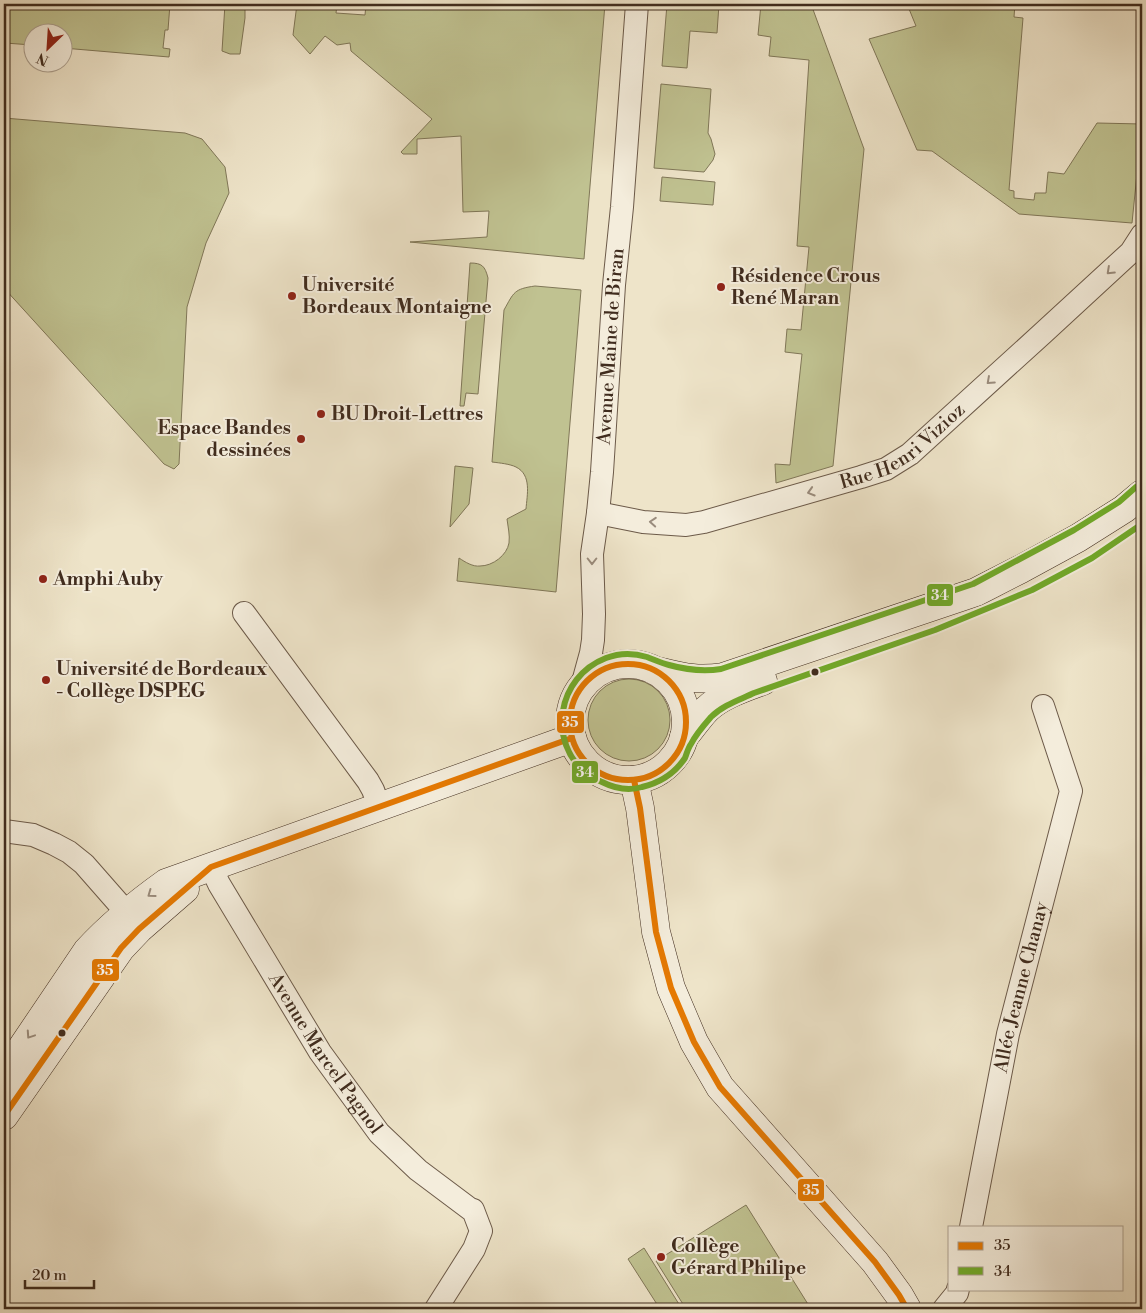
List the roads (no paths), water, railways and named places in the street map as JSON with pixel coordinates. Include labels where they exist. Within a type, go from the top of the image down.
[{"type":"main road","points":[[658,672],[672,684],[682,700],[686,718],[684,737],[678,752],[667,765],[653,774],[634,780],[620,779],[604,774],[590,766],[579,753],[572,738],[570,720],[573,702],[582,686],[594,674],[609,667],[625,663],[642,665],[658,672],[691,679],[723,677],[976,592],[1021,570],[1078,538],[1124,510],[1142,494]]},
{"type":"main road","points":[[684,737],[706,710],[731,694],[751,685],[932,622],[1029,582],[1087,551],[1142,513]]},
{"type":"main road","points":[[4,1074],[88,951],[126,913],[166,883],[572,738]]},
{"type":"main road","points":[[634,780],[640,808],[656,932],[671,988],[694,1042],[720,1087],[875,1262],[907,1309]]},
{"type":"main road","points":[[4,1116],[121,948],[139,929],[211,867]]},
{"type":"street","name":"Avenue Maine de Biran","points":[[582,686],[593,640],[592,554],[598,513],[637,4]]},
{"type":"street","name":"Rue Henri Vizioz","points":[[598,513],[643,522],[686,525],[766,505],[886,469],[910,454],[1036,340],[1131,252],[1142,235]]},
{"type":"street","points":[[244,613],[368,781],[374,790],[379,806]]},
{"type":"street","name":"Allée Jeanne Chanay","points":[[970,1226],[1008,1034],[1071,792],[1043,706]]},
{"type":"street","points":[[4,832],[33,835],[69,852],[84,864],[126,913]]},
{"type":"street","name":"Avenue Marcel Pagnol","points":[[211,867],[219,884],[320,1052],[379,1133],[418,1170],[473,1210],[481,1231],[474,1249],[436,1309]]},
{"type":"street","points":[[944,1309],[958,1290]]},
{"type":"place","name":"Résidence Crous René Maran","points":[[721,287]]},
{"type":"place","name":"Université Bordeaux Montaigne","points":[[292,296]]},
{"type":"place","name":"BU Droit-Lettres","points":[[321,414]]},
{"type":"place","name":"Espace Bandes dessinées","points":[[301,439]]},
{"type":"place","name":"Amphi Auby","points":[[43,579]]},
{"type":"place","name":"Université de Bordeaux - Collège DSPEG","points":[[46,680]]},
{"type":"place","name":"Collège Gérard Philipe","points":[[661,1257]]}]
